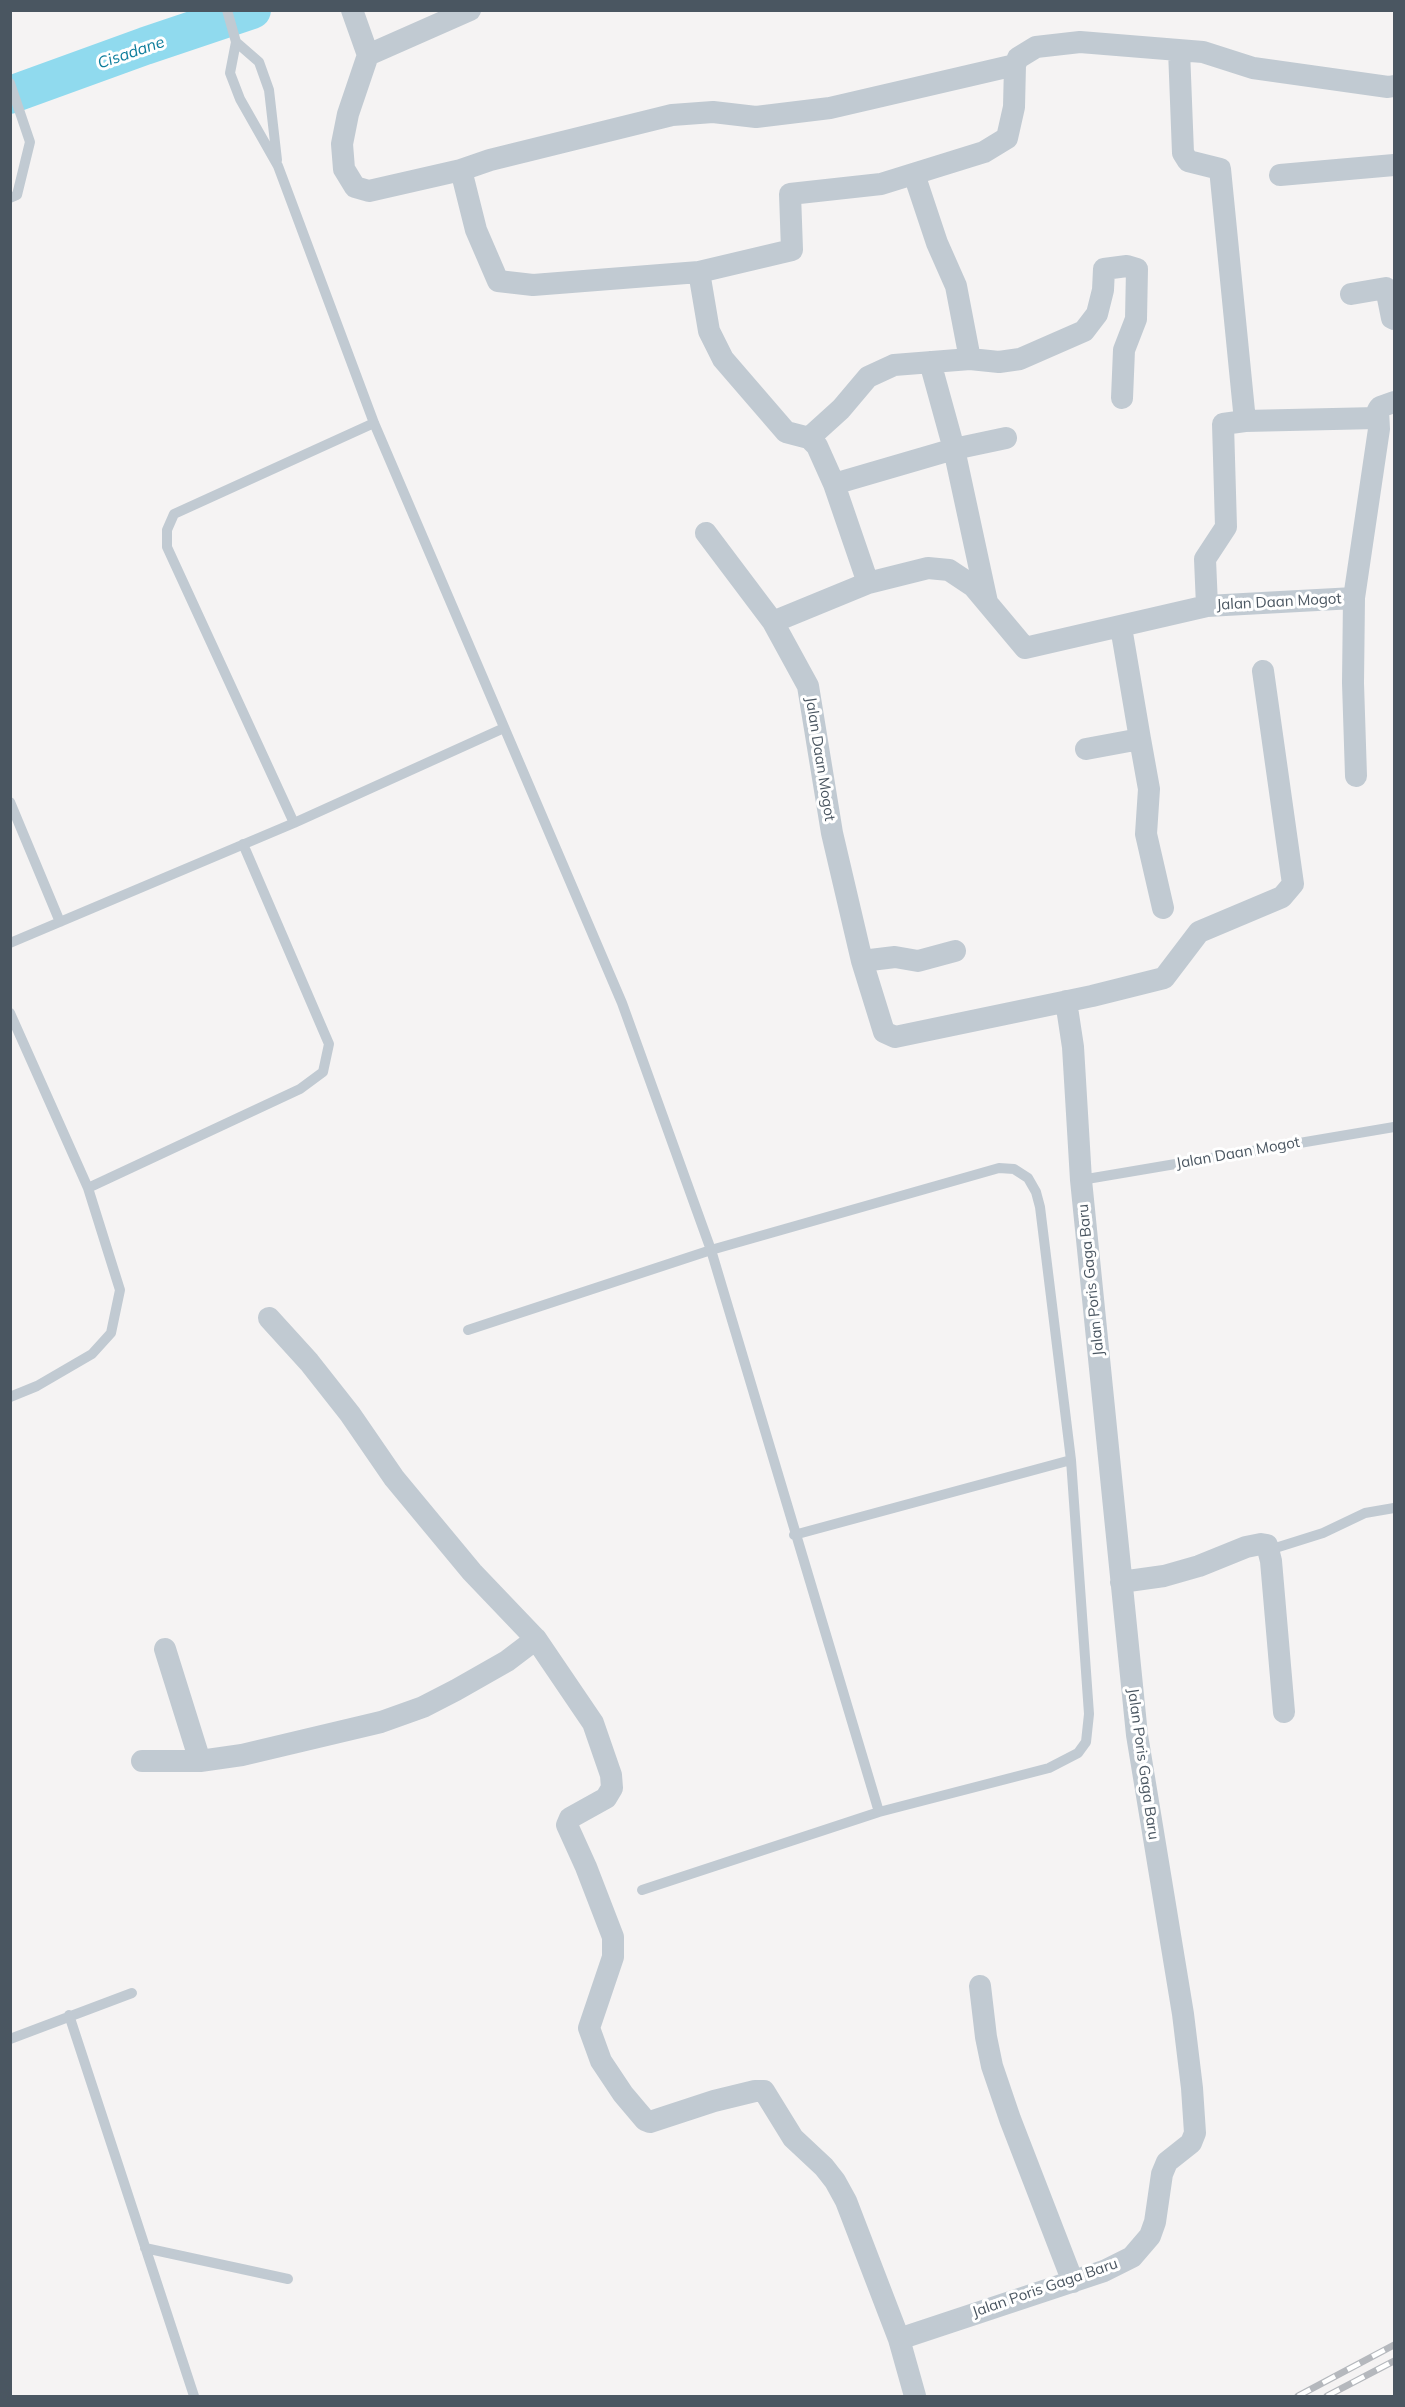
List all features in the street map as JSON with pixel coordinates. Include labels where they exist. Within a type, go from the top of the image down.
[{"type":"street","points":[[352,10],[365,45],[342,144],[344,169],[355,187],[369,191],[672,116],[713,112],[756,117],[830,108],[1015,65]]},
{"type":"street","points":[[365,45],[470,10]]},
{"type":"street","points":[[461,170],[476,230],[498,281],[533,285],[699,272],[792,250],[790,194],[881,184],[984,152],[1007,138],[1014,107],[1015,65],[1018,58],[1036,47],[1080,42],[1203,52],[1253,68],[1388,87],[1395,86]]},
{"type":"street","points":[[1179,50],[1183,153],[1188,162],[1220,169],[1245,421]]},
{"type":"street","points":[[1280,175],[1395,165]]},
{"type":"street","points":[[914,174],[937,243],[956,286],[970,358]]},
{"type":"street","points":[[809,438],[841,409],[868,377],[894,365],[970,358],[999,362],[1020,359],[1084,331],[1097,314],[1103,290],[1104,269],[1111,266],[1135,267],[1137,272],[1136,319],[1124,350],[1122,398]]},
{"type":"street","points":[[699,272],[709,331],[723,359],[786,432],[809,438],[817,446],[834,484],[868,583]]},
{"type":"street","points":[[1351,294],[1386,288],[1392,318],[1395,319]]},
{"type":"street","points":[[930,362],[954,448],[988,604]]},
{"type":"street","points":[[1208,606],[1204,559],[1227,527],[1223,424],[1245,421],[1377,418],[1380,406],[1395,402]]},
{"type":"street","name":"Jalan Daan Mogot","points":[[1263,671],[1293,884],[1282,897],[1199,932],[1164,978],[895,1037],[884,1032],[862,961],[832,833],[808,686],[773,622],[868,583],[928,568],[948,570],[973,586],[1025,648],[1208,606],[1354,598],[1379,429],[1377,418]]},
{"type":"street","points":[[834,484],[954,448],[1006,438]]},
{"type":"street","points":[[706,533],[773,622]]},
{"type":"street","points":[[1354,598],[1353,683],[1356,776]]},
{"type":"street","points":[[1122,627],[1149,789],[1146,834],[1163,908]]},
{"type":"street","points":[[1086,749],[1140,739]]},
{"type":"street","points":[[862,961],[895,957],[918,961],[955,951]]},
{"type":"street","name":"Jalan Poris Gaga Baru","points":[[899,2339],[1073,2282],[1104,2271],[1132,2257],[1150,2236],[1155,2222],[1162,2174],[1167,2162],[1191,2143],[1195,2133],[1183,2014],[1137,1735],[1082,1180],[1073,1047],[1066,1001]]},
{"type":"street","points":[[269,1318],[309,1362],[343,1405],[394,1478],[472,1572],[536,1639],[593,1723],[612,1783],[610,1793],[606,1798],[570,1818],[567,1825],[613,1937],[613,1957],[589,2028],[601,2061],[623,2094],[645,2120],[650,2122],[714,2101],[764,2091],[793,2138],[824,2167],[846,2201],[899,2339],[915,2397]]},
{"type":"street","points":[[1121,1582],[1164,1576],[1199,1566],[1254,1545],[1267,1545],[1284,1712]]},
{"type":"street","points":[[142,1761],[200,1761],[242,1755],[381,1722],[456,1690],[507,1661],[536,1639]]},
{"type":"street","points":[[165,1649],[200,1761]]},
{"type":"street","points":[[980,1986],[992,2066],[1073,2282]]},
{"type":"lane","points":[[227,10],[236,42],[230,74],[240,99],[278,166],[374,423],[622,1004],[711,1250],[794,1535],[879,1812]]},
{"type":"lane","points":[[236,42],[259,62],[269,90],[278,166]]},
{"type":"lane","points":[[10,83],[30,142],[17,195],[10,198]]},
{"type":"lane","points":[[294,823],[167,547],[167,531],[174,514],[374,423]]},
{"type":"lane","points":[[10,943],[294,823],[504,728]]},
{"type":"lane","points":[[10,802],[60,922]]},
{"type":"lane","points":[[88,1188],[300,1089],[323,1072],[329,1044],[243,844]]},
{"type":"lane","points":[[10,1012],[88,1188],[120,1290],[111,1333],[92,1354],[37,1386],[10,1397]]},
{"type":"lane","name":"Jalan Daan Mogot","points":[[1082,1180],[1395,1127]]},
{"type":"lane","points":[[468,1330],[711,1250],[999,1168],[1014,1169],[1028,1178],[1036,1192],[1040,1207],[1071,1460],[1089,1714],[1086,1742],[1078,1753],[1049,1768],[879,1812],[642,1890]]},
{"type":"lane","points":[[794,1535],[1071,1460]]},
{"type":"lane","points":[[1269,1550],[1323,1533],[1365,1513],[1395,1508]]},
{"type":"lane","points":[[10,2039],[132,1993]]},
{"type":"lane","points":[[69,2015],[194,2397]]},
{"type":"lane","points":[[145,2248],[288,2279]]},
{"type":"waterway","name":"Cisadane","points":[[10,95],[252,10]]},
{"type":"railway","points":[[1298,2396],[1394,2345]]},
{"type":"railway","points":[[1327,2396],[1394,2361]]}]
